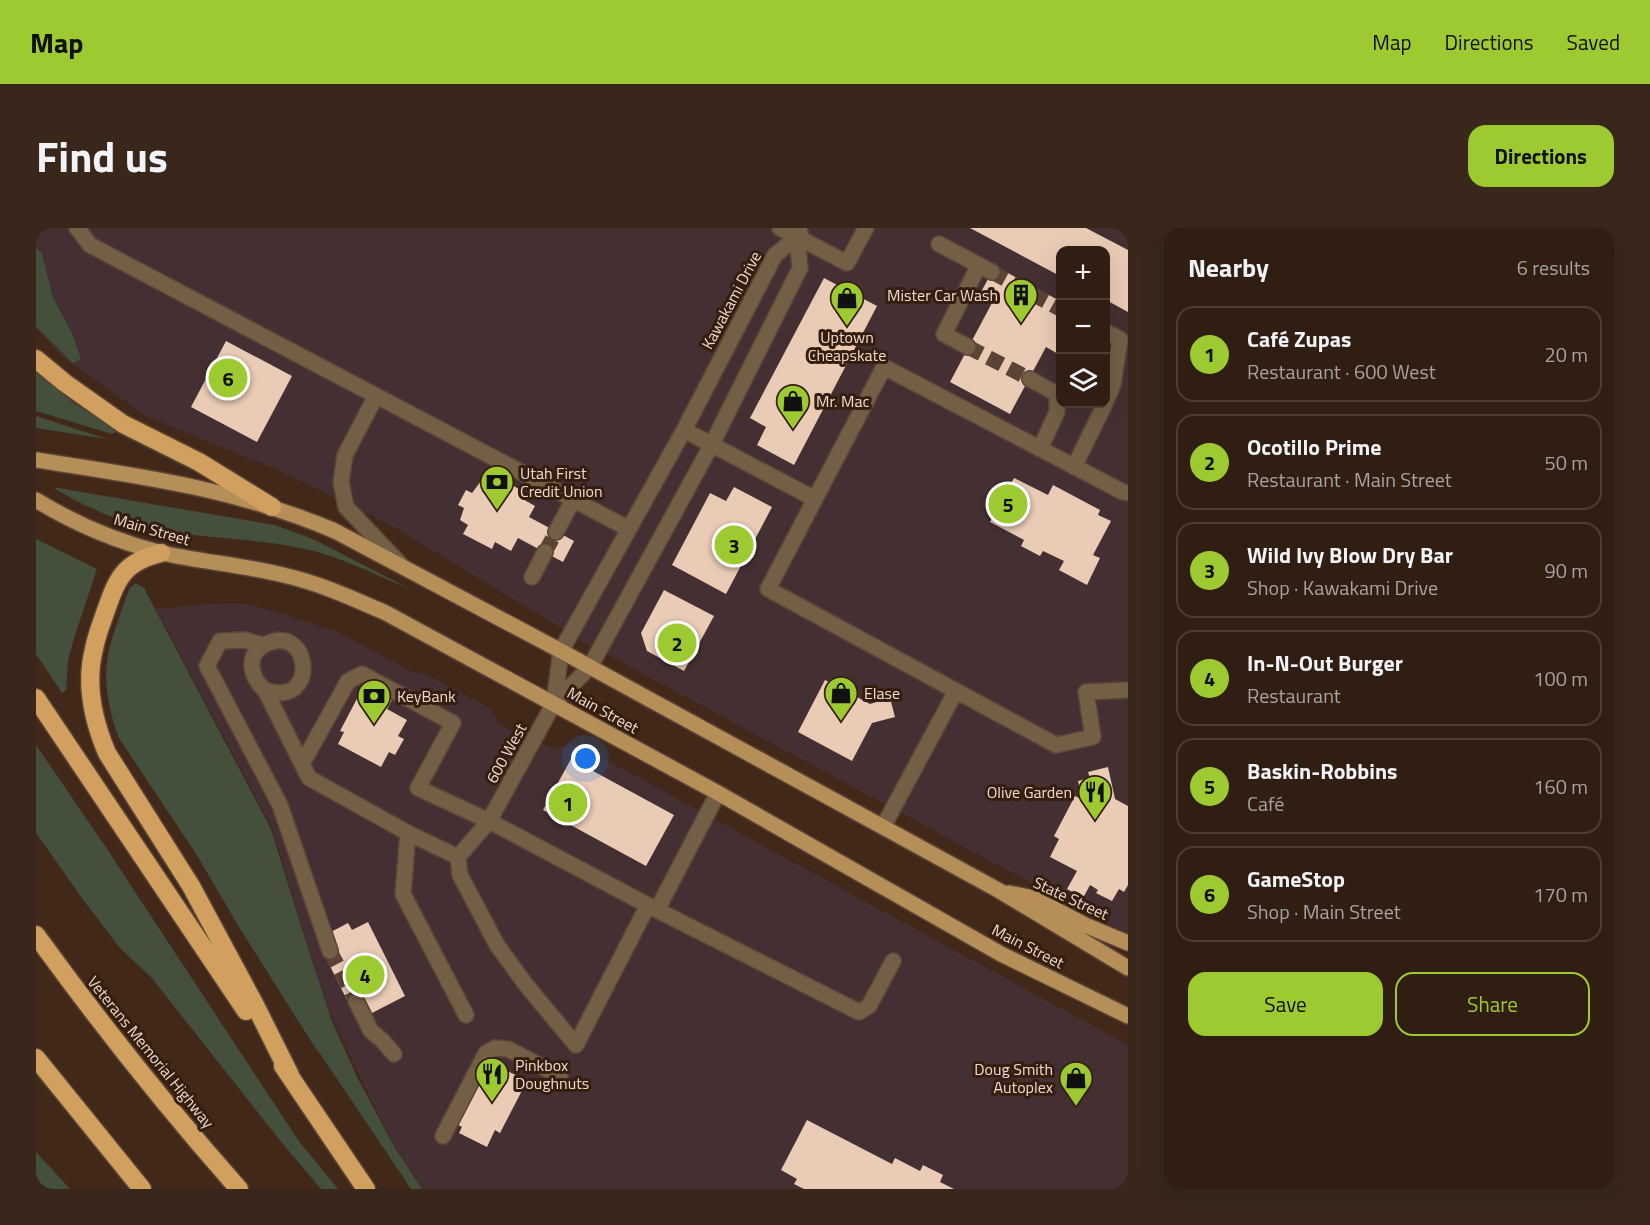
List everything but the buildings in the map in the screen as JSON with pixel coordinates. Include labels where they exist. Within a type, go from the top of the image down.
[{"type":"highway","points":[[36,359],[65,383],[123,424],[199,462],[272,507]]},
{"type":"highway","points":[[161,552],[138,561],[122,574],[115,584],[96,641],[91,665],[94,717],[107,753],[191,886],[290,1075]]},
{"type":"highway","points":[[36,698],[366,1189]]},
{"type":"highway","name":"Veterans Memorial Highway","points":[[36,935],[161,1098],[239,1189]]},
{"type":"highway","points":[[36,1058],[142,1189]]},
{"type":"main road","name":"Main Street","points":[[36,460],[156,479],[221,493],[272,507],[335,531],[883,826],[998,890],[1128,968]]},
{"type":"main road","name":"Main Street","points":[[36,500],[102,533],[161,552],[282,574],[345,594],[386,613],[718,793],[1001,954],[1128,1016]]},
{"type":"main road","name":"State Street","points":[[998,890],[1034,898],[1084,925],[1128,943]]},
{"type":"street","points":[[77,228],[90,245],[628,529]]},
{"type":"street","points":[[780,228],[800,232],[847,263],[866,228]]},
{"type":"street","points":[[554,703],[590,667],[712,444],[800,268],[800,232]]},
{"type":"street","name":"Kawakami Drive","points":[[554,703],[561,651],[684,429],[775,255],[800,232]]},
{"type":"street","points":[[939,244],[986,269],[944,334],[968,347]]},
{"type":"street","points":[[1110,334],[1120,339],[1113,386],[1110,392]]},
{"type":"street","points":[[1128,493],[884,367],[768,588],[1056,745],[1093,737],[1086,692],[1128,690]]},
{"type":"street","points":[[1029,379],[1058,394],[1057,412],[1040,449]]},
{"type":"street","points":[[376,396],[345,455],[341,482],[346,507],[401,565]]},
{"type":"street","points":[[1074,467],[1102,408]]},
{"type":"street","points":[[684,429],[815,499]]},
{"type":"street","points":[[556,532],[573,500]]},
{"type":"street","points":[[532,577],[545,552]]},
{"type":"street","points":[[262,645],[245,640],[220,641],[207,666],[280,805],[330,951]]},
{"type":"street","points":[[278,640],[294,646],[300,652],[303,660],[302,677],[291,690],[273,693],[265,690],[253,677],[251,668],[256,652],[262,645],[278,640]]},
{"type":"street","points":[[302,764],[348,681],[362,674],[453,723],[418,788],[489,821],[652,908],[859,1012],[869,1006],[893,961]]},
{"type":"street","points":[[265,690],[309,778],[408,833],[458,857],[460,875],[497,945],[526,985],[576,1045],[718,793]]},
{"type":"street","points":[[883,826],[956,691]]},
{"type":"street","name":"600 West","points":[[458,857],[489,821],[554,703]]},
{"type":"street","points":[[408,833],[403,894],[466,1016]]},
{"type":"street","points":[[356,1001],[370,1031],[382,1040],[394,1054]]},
{"type":"street","points":[[443,1136],[486,1053],[495,1048],[508,1049],[560,1076]]},
{"type":"shaded area","points":[[36,228],[1128,228],[1128,933],[1126,934],[586,643],[387,523],[271,467],[146,416],[63,357],[36,328]]},
{"type":"shaded area","points":[[234,603],[274,611],[334,630],[411,671],[432,677],[489,708],[496,717],[498,725],[556,749],[567,745],[584,748],[1128,1045],[1128,1189],[422,1189],[396,1149],[325,1003],[272,828],[156,609]]},
{"type":"green space","points":[[36,248],[42,254],[53,298],[71,331],[81,359],[73,363],[36,326]]},
{"type":"green space","points":[[36,372],[71,401],[117,431],[112,434],[36,411]]},
{"type":"green space","points":[[36,416],[107,439],[36,428]]},
{"type":"green space","points":[[52,487],[275,525],[315,540],[408,588],[318,552],[269,543],[176,533],[145,527],[117,519]]},
{"type":"green space","points":[[36,539],[97,569],[73,641],[68,661],[66,690],[62,693],[36,654]]},
{"type":"green space","points":[[136,583],[144,588],[271,829],[331,1019],[357,1077],[395,1148],[422,1189],[411,1189],[314,1046],[195,852],[119,738],[108,697],[106,676],[108,655],[126,597],[130,588]]},
{"type":"green space","points":[[36,745],[298,1140],[338,1189],[321,1189],[151,977],[120,948],[36,833]]},
{"type":"green space","points":[[36,1152],[70,1189],[36,1189]]},
{"type":"tunnel","points":[[992,272],[1056,307]]},
{"type":"tunnel","points":[[968,347],[1030,379]]},
{"type":"tunnel","points":[[545,552],[556,532]]},
{"type":"tunnel","points":[[330,951],[356,1001]]},
{"type":"place","name":"Mister Car Wash","points":[[1021,324]]},
{"type":"place","name":"Uptown Cheapskate","points":[[847,327]]},
{"type":"place","name":"GameStop","points":[[228,378]]},
{"type":"place","name":"Mr. Mac","points":[[793,430]]},
{"type":"place","name":"Baskin-Robbins","points":[[1008,504]]},
{"type":"place","name":"Utah First Credit Union","points":[[497,511]]},
{"type":"place","name":"Wild Ivy Blow Dry Bar","points":[[734,545]]},
{"type":"place","name":"Ocotillo Prime","points":[[677,643]]},
{"type":"place","name":"Elase","points":[[841,722]]},
{"type":"place","name":"KeyBank","points":[[374,725]]},
{"type":"place","name":"Café Zupas","points":[[568,803]]},
{"type":"place","name":"Olive Garden","points":[[1095,821]]},
{"type":"place","name":"In-N-Out Burger","points":[[365,975]]},
{"type":"place","name":"Pinkbox Doughnuts","points":[[492,1103]]},
{"type":"place","name":"Doug Smith Autoplex","points":[[1076,1107]]}]
